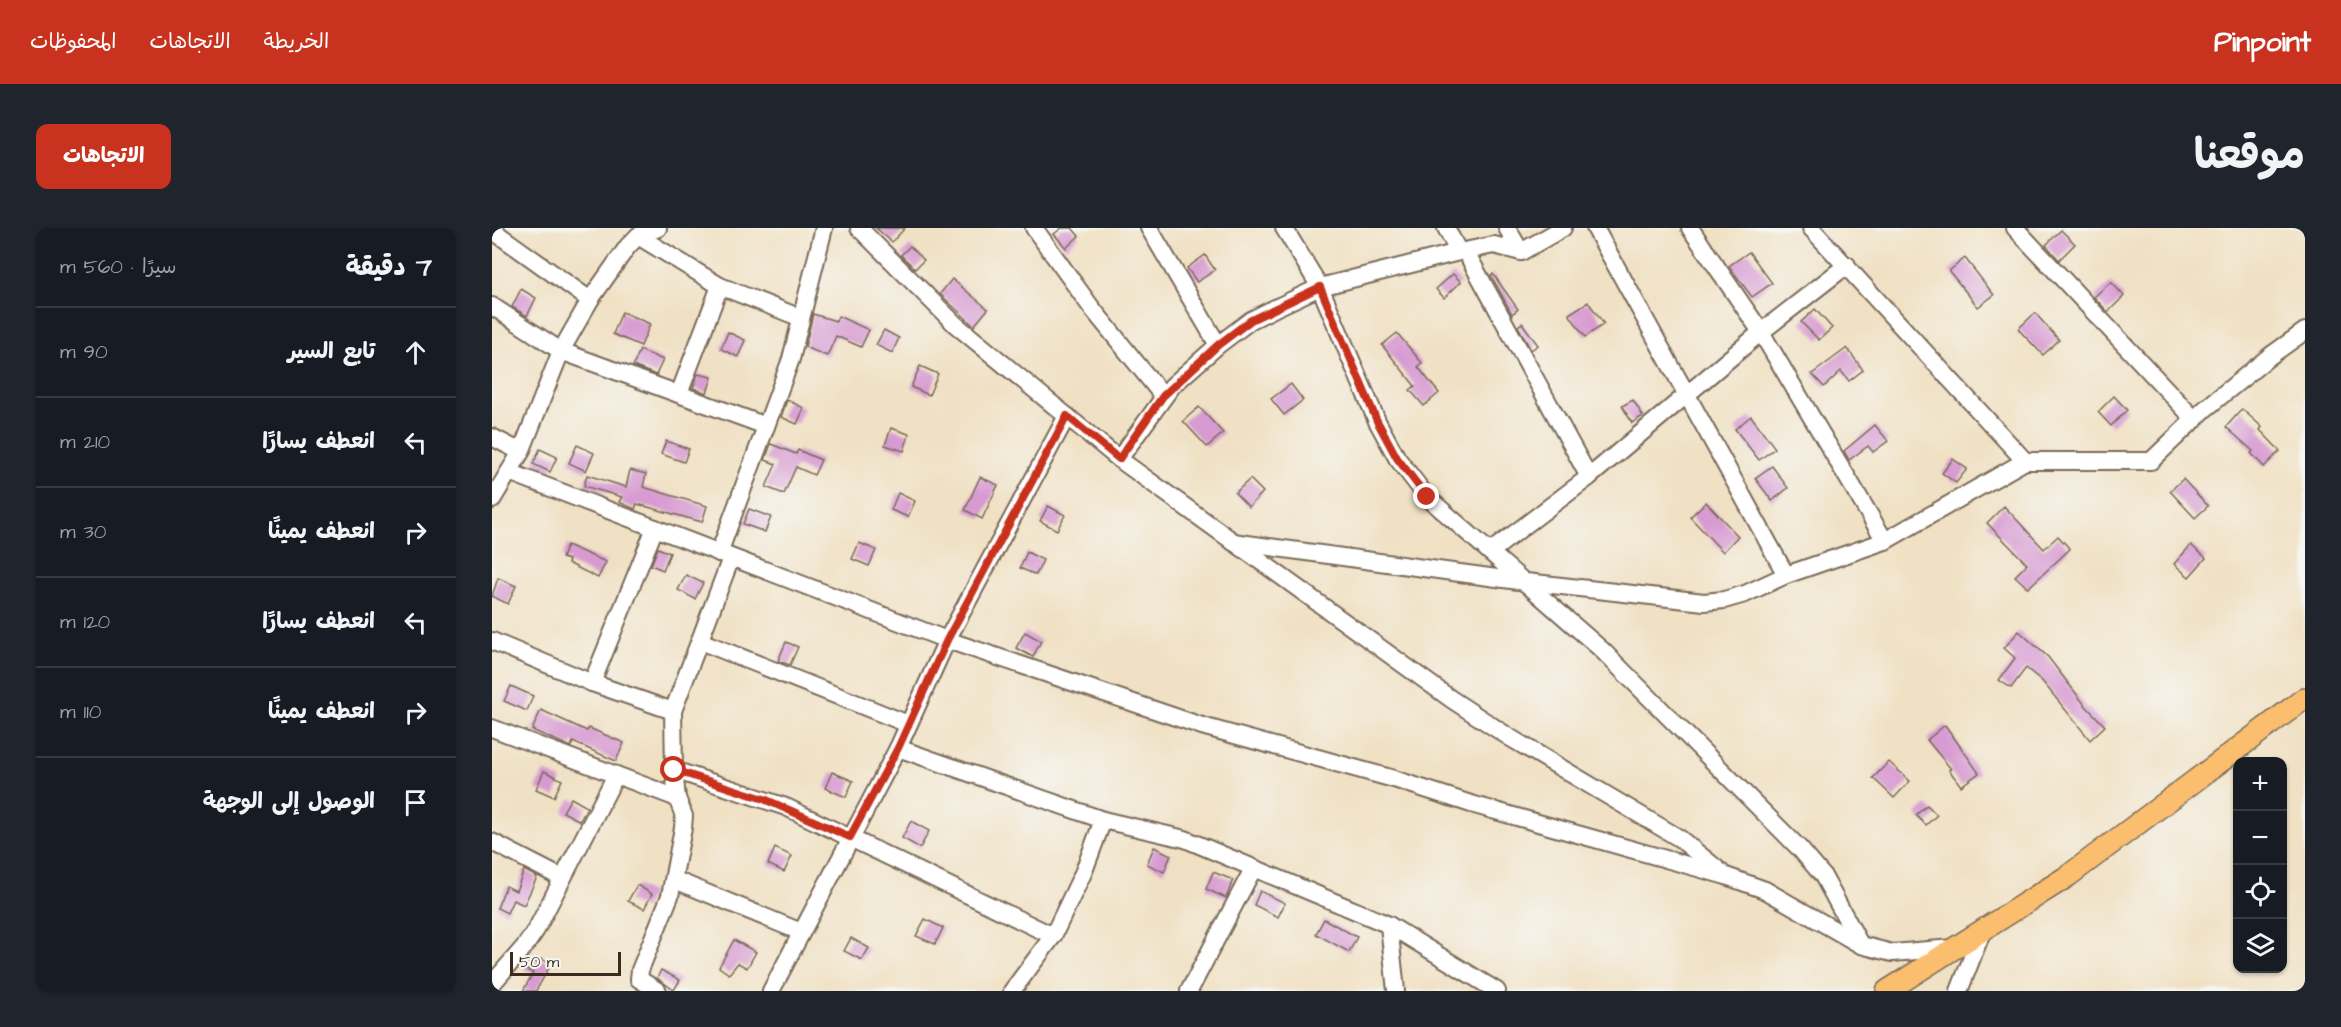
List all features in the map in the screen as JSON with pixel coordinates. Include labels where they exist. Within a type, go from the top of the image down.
[{"type":"main road","points":[[1887,991],[1982,932],[2119,839],[2305,698]]},
{"type":"street","points":[[492,500],[521,452],[561,351],[590,300],[628,246],[638,236],[658,228]]},
{"type":"street","points":[[658,991],[639,979],[640,970],[675,880],[684,816],[676,798],[673,711],[700,641],[766,426],[791,359],[824,228]]},
{"type":"street","points":[[858,228],[956,325],[1119,459],[1451,699],[1509,737],[1679,838],[1726,876]]},
{"type":"street","points":[[1034,228],[1091,307],[1163,396]]},
{"type":"street","points":[[1149,228],[1218,345]]},
{"type":"street","points":[[1284,228],[1320,287],[1377,421],[1397,458],[1427,497],[1602,650],[1800,849],[1823,876],[1861,945]]},
{"type":"street","points":[[1446,228],[1462,252],[1589,477]]},
{"type":"street","points":[[1507,228],[1521,252]]},
{"type":"street","points":[[1119,459],[1163,396],[1218,345],[1251,320],[1320,287],[1494,245],[1521,252],[1563,228]]},
{"type":"street","points":[[1595,228],[1786,575]]},
{"type":"street","points":[[1690,228],[1761,332],[1885,541]]},
{"type":"street","points":[[1811,228],[2025,461]]},
{"type":"street","points":[[2014,228],[2194,420]]},
{"type":"street","points":[[492,230],[590,300]]},
{"type":"street","points":[[638,236],[720,286],[801,318]]},
{"type":"street","points":[[1490,552],[1589,477],[1687,392],[1847,265]]},
{"type":"street","points":[[679,394],[720,286]]},
{"type":"street","points":[[492,306],[561,351],[766,426]]},
{"type":"street","points":[[1233,542],[1526,582],[1704,602],[1724,600],[1745,594],[1786,575],[1885,541],[2025,461],[2151,461],[2194,420],[2262,363],[2305,331]]},
{"type":"street","points":[[771,991],[898,748],[947,640],[1067,416]]},
{"type":"street","points":[[492,437],[521,452]]},
{"type":"street","points":[[509,472],[947,640],[1202,726],[1394,779],[1471,804],[1726,876],[1765,890],[1861,945],[1892,952],[1957,948]]},
{"type":"street","points":[[592,683],[655,528]]},
{"type":"street","points":[[492,641],[592,683],[673,711]]},
{"type":"street","points":[[700,641],[908,724]]},
{"type":"street","points":[[492,728],[676,798]]},
{"type":"street","points":[[898,748],[1103,820],[1185,839],[1389,925],[1497,991]]},
{"type":"street","points":[[674,770],[764,799],[850,837],[1053,936]]},
{"type":"street","points":[[493,982],[536,930],[616,775]]},
{"type":"street","points":[[1012,991],[1053,936],[1084,871],[1103,820]]},
{"type":"street","points":[[492,842],[562,879]]},
{"type":"street","points":[[1189,991],[1253,869]]},
{"type":"street","points":[[675,880],[801,932]]},
{"type":"street","points":[[1389,925],[1396,991]]},
{"type":"street","points":[[1959,991],[1982,932]]},
{"type":"building","points":[[876,228],[905,228],[892,242]]},
{"type":"building","points":[[1062,228],[1072,228],[1079,236],[1066,248],[1054,234]]},
{"type":"building","points":[[2061,230],[2075,244],[2059,260],[2046,245]]},
{"type":"building","points":[[910,246],[924,260],[915,269],[901,255]]},
{"type":"building","points":[[1749,252],[1772,283],[1752,297],[1729,266]]},
{"type":"building","points":[[1205,255],[1215,270],[1197,282],[1187,268]]},
{"type":"building","points":[[1965,258],[1994,295],[1978,307],[1949,271]]},
{"type":"building","points":[[1453,274],[1461,282],[1444,298],[1436,289]]},
{"type":"building","points":[[1493,274],[1518,309],[1512,314],[1491,275]]},
{"type":"building","points":[[952,279],[988,309],[974,326],[940,294]]},
{"type":"building","points":[[2111,282],[2124,296],[2108,312],[2094,297]]},
{"type":"building","points":[[521,289],[536,298],[527,316],[512,307]]},
{"type":"building","points":[[1588,302],[1604,324],[1585,337],[1569,314]]},
{"type":"building","points":[[1815,309],[1832,328],[1819,340],[1801,322]]},
{"type":"building","points":[[622,312],[650,324],[641,346],[613,334]]},
{"type":"building","points":[[2035,313],[2059,340],[2043,355],[2018,329]]},
{"type":"building","points":[[813,314],[836,321],[838,316],[869,330],[861,347],[836,336],[827,356],[805,347]]},
{"type":"building","points":[[1522,323],[1538,345],[1531,350],[1518,326]]},
{"type":"building","points":[[884,330],[899,338],[892,353],[876,345]]},
{"type":"building","points":[[728,332],[745,340],[738,357],[721,349]]},
{"type":"building","points":[[1397,333],[1422,363],[1418,367],[1439,393],[1424,406],[1410,390],[1415,386],[1382,345]]},
{"type":"building","points":[[1847,348],[1863,370],[1849,381],[1841,371],[1824,387],[1812,374]]},
{"type":"building","points":[[640,350],[663,360],[656,375],[633,366]]},
{"type":"building","points":[[920,366],[938,374],[929,395],[911,387]]},
{"type":"building","points":[[698,374],[712,377],[707,393],[693,388]]},
{"type":"building","points":[[1291,384],[1303,400],[1284,415],[1271,399]]},
{"type":"building","points":[[2114,396],[2127,410],[2111,426],[2098,412]]},
{"type":"building","points":[[787,400],[804,408],[797,424],[781,417]]},
{"type":"building","points":[[1633,400],[1643,416],[1632,423],[1622,406]]},
{"type":"building","points":[[1199,407],[1223,433],[1207,447],[1183,421]]},
{"type":"building","points":[[2242,409],[2262,427],[2260,430],[2280,451],[2264,467],[2251,453],[2253,451],[2226,427]]},
{"type":"building","points":[[1751,416],[1775,448],[1759,460],[1735,429]]},
{"type":"building","points":[[1875,425],[1888,441],[1873,452],[1868,446],[1849,460],[1844,451]]},
{"type":"building","points":[[891,428],[909,434],[904,451],[885,445]]},
{"type":"building","points":[[666,441],[689,449],[684,462],[661,454]]},
{"type":"building","points":[[771,444],[796,454],[798,450],[821,460],[814,475],[796,467],[784,494],[766,487],[776,464],[765,460]]},
{"type":"building","points":[[577,445],[594,453],[586,471],[569,463]]},
{"type":"building","points":[[540,449],[557,457],[550,472],[533,464]]},
{"type":"building","points":[[1953,459],[1967,469],[1956,483],[1942,473]]},
{"type":"building","points":[[1772,466],[1788,488],[1772,501],[1755,478]]},
{"type":"building","points":[[630,470],[646,474],[643,487],[707,506],[702,522],[637,504],[635,509],[619,502],[622,497],[584,486],[587,475],[626,487]]},
{"type":"building","points":[[980,477],[998,485],[982,519],[965,510]]},
{"type":"building","points":[[1250,479],[1263,492],[1249,507],[1235,493]]},
{"type":"building","points":[[2183,479],[2208,506],[2195,518],[2170,491]]},
{"type":"building","points":[[898,493],[915,501],[908,517],[891,510]]},
{"type":"building","points":[[1706,502],[1738,536],[1723,552],[1690,517]]},
{"type":"building","points":[[1048,506],[1065,515],[1057,530],[1040,521]]},
{"type":"building","points":[[2004,506],[2044,549],[2058,536],[2070,549],[2028,588],[2015,576],[2027,564],[1987,523]]},
{"type":"building","points":[[749,509],[771,517],[765,532],[743,524]]},
{"type":"building","points":[[859,543],[876,550],[869,566],[852,559]]},
{"type":"building","points":[[567,545],[606,562],[598,578],[562,558]]},
{"type":"building","points":[[2191,545],[2206,558],[2189,577],[2174,564]]},
{"type":"building","points":[[658,548],[670,553],[663,570],[651,565]]},
{"type":"building","points":[[1027,552],[1043,560],[1036,575],[1020,568]]},
{"type":"building","points":[[686,575],[703,583],[695,599],[678,590]]},
{"type":"building","points":[[498,578],[516,586],[508,604],[492,596]]},
{"type":"building","points":[[2019,631],[2048,657],[2085,705],[2105,726],[2090,740],[2042,681],[2026,668],[2011,688],[1999,680],[2015,658],[2004,648]]},
{"type":"building","points":[[1025,632],[1041,641],[1033,657],[1016,648]]},
{"type":"building","points":[[786,642],[798,647],[790,665],[778,661]]},
{"type":"building","points":[[511,686],[533,696],[527,711],[504,701]]},
{"type":"building","points":[[541,710],[587,731],[589,728],[624,743],[616,761],[573,742],[571,747],[532,730]]},
{"type":"building","points":[[1945,725],[1979,773],[1961,786],[1949,770],[1951,769],[1927,740]]},
{"type":"building","points":[[1889,762],[1910,781],[1894,798],[1873,778]]},
{"type":"building","points":[[544,771],[562,780],[554,797],[536,789]]},
{"type":"building","points":[[832,772],[853,781],[846,797],[825,788]]},
{"type":"building","points":[[571,798],[587,807],[580,821],[563,812]]},
{"type":"building","points":[[1927,805],[1937,815],[1926,825],[1916,815]]},
{"type":"building","points":[[911,821],[929,831],[920,848],[902,838]]},
{"type":"building","points":[[1154,847],[1171,855],[1164,872],[1147,864]]},
{"type":"building","points":[[775,848],[792,856],[784,872],[768,864]]},
{"type":"building","points":[[524,870],[537,877],[524,905],[513,900],[507,913],[497,908],[506,886],[516,891]]},
{"type":"building","points":[[1213,872],[1233,880],[1226,898],[1206,889]]},
{"type":"building","points":[[637,885],[652,894],[644,909],[628,901]]},
{"type":"building","points":[[1260,891],[1285,903],[1278,917],[1254,905]]},
{"type":"building","points":[[925,919],[943,928],[935,944],[916,936]]},
{"type":"building","points":[[1324,919],[1357,937],[1349,952],[1316,934]]},
{"type":"building","points":[[851,938],[869,948],[862,960],[844,951]]},
{"type":"building","points":[[734,940],[756,952],[747,968],[738,963],[729,974],[719,967]]},
{"type":"building","points":[[528,959],[538,963],[541,959],[551,964],[536,991],[523,991],[533,973],[524,969]]},
{"type":"building","points":[[661,970],[680,980],[674,990],[657,978]]},
{"type":"route","points":[[674,770],[786,807],[850,837],[898,748],[947,640],[1067,416],[1119,459],[1163,396],[1218,345],[1251,320],[1320,287],[1377,421],[1397,458],[1427,497]]}]
